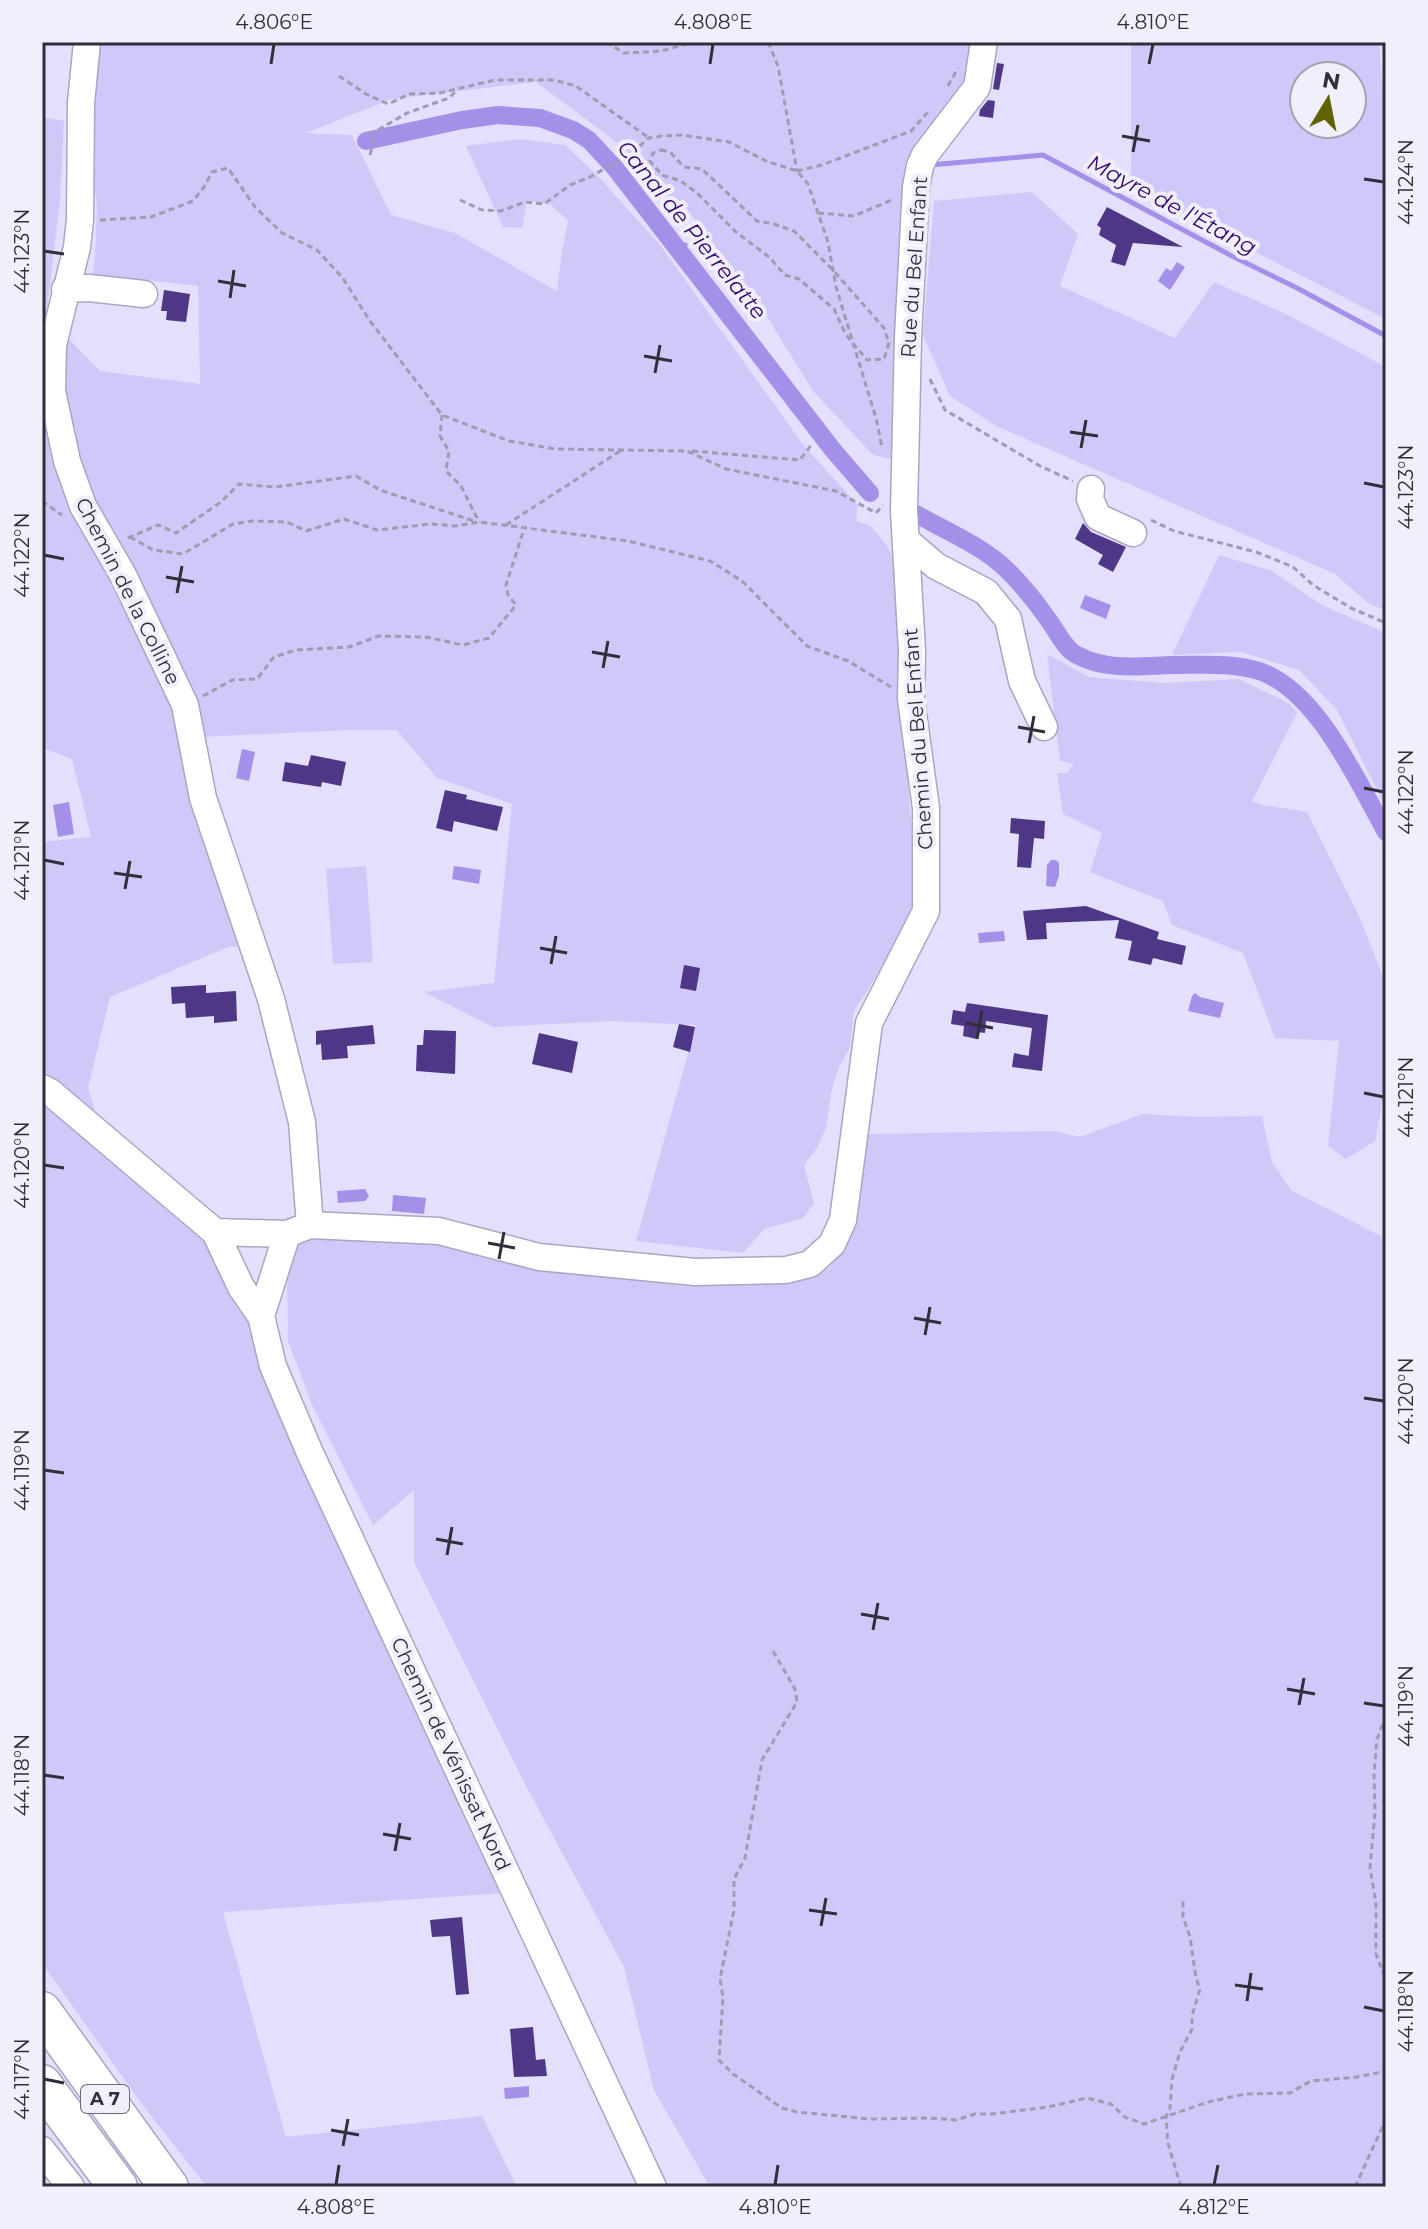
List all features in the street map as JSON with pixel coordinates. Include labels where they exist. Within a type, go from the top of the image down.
[{"type":"highway","name":"A 7","points":[[42,2011],[169,2187]]},
{"type":"highway","name":"A 7","points":[[42,2084],[118,2187]]},
{"type":"street","name":"Chemin de la Colline","points":[[87,42],[81,103],[80,220],[77,247],[53,345],[52,391],[67,461],[83,506],[139,605],[185,705],[203,798],[271,999],[302,1122],[299,1230]]},
{"type":"street","name":"Rue du Bel Enfant","points":[[895,502],[916,187],[920,166],[977,87],[984,42]]},
{"type":"street","points":[[65,289],[89,288],[144,294]]},
{"type":"street","points":[[1091,489],[1090,499],[1098,517],[1140,525]]},
{"type":"street","name":"Chemin du Bel Enfant","points":[[215,1232],[439,1231],[539,1257],[695,1272],[786,1270],[810,1264],[832,1244],[843,1220],[869,1023],[926,911],[926,808],[911,699],[907,541],[895,502]]},
{"type":"street","points":[[907,541],[936,566],[986,592],[1008,619],[1022,681],[1044,727]]},
{"type":"street","points":[[42,1088],[215,1232]]},
{"type":"street","points":[[261,1316],[299,1230]]},
{"type":"street","name":"Chemin de Vénissat Nord","points":[[215,1232],[241,1287],[261,1316],[273,1366],[310,1453],[653,2187]]},
{"type":"street","points":[[42,2150],[71,2187]]},
{"type":"path","points":[[606,42],[624,53],[661,51],[694,42]]},
{"type":"path","points":[[672,48],[674,42]]},
{"type":"path","points":[[768,42],[778,66],[797,171],[808,184],[828,242],[836,287],[876,418],[882,449]]},
{"type":"path","points":[[945,92],[964,60]]},
{"type":"path","points":[[339,76],[388,104],[410,94],[423,95],[495,80],[554,80],[576,86],[649,138]]},
{"type":"path","points":[[370,155],[373,144],[371,134],[407,113],[449,98],[459,89]]},
{"type":"path","points":[[460,200],[482,210],[501,211],[525,202],[544,204],[570,185],[630,154],[649,138],[682,135],[729,142],[766,161],[797,171],[822,165],[911,131],[937,102]]},
{"type":"path","points":[[661,150],[670,152],[684,167],[702,169],[757,221],[794,231],[884,328],[889,343],[884,359],[867,360],[853,341],[846,335],[834,309],[799,279],[785,275],[697,193],[681,181],[662,175],[650,161],[653,153],[661,150]]},
{"type":"path","points":[[80,220],[151,217],[193,201],[212,172],[228,168],[264,216],[282,233],[317,250],[342,277],[370,321],[442,415],[509,441],[556,449],[687,451],[800,460],[812,444]]},
{"type":"path","points":[[818,213],[854,216],[916,187]]},
{"type":"path","points":[[927,373],[945,410],[1040,466],[1091,489]]},
{"type":"path","points":[[442,415],[440,436],[449,451],[446,471],[461,486],[479,522]]},
{"type":"path","points":[[505,525],[564,490],[620,451]]},
{"type":"path","points":[[687,451],[726,469],[836,491],[876,513],[882,506],[895,502]]},
{"type":"path","points":[[103,541],[130,537],[158,525],[176,533],[221,502],[239,484],[275,487],[356,476],[380,490],[479,522],[628,541],[710,561],[742,581],[807,646],[848,661],[911,699]]},
{"type":"path","points":[[130,537],[153,550],[183,554],[233,524],[252,521],[287,522],[306,531],[344,519],[377,530],[479,522]]},
{"type":"path","points":[[1140,525],[1256,552],[1293,567],[1326,593],[1386,623]]},
{"type":"path","points":[[185,705],[232,680],[257,679],[274,657],[296,650],[349,647],[379,636],[426,637],[463,645],[489,638],[516,605],[508,595],[506,585],[524,529]]},
{"type":"path","points":[[773,1651],[795,1689],[797,1702],[762,1760],[745,1858],[734,1879],[734,1910],[720,1979],[723,1997],[719,2060],[733,2074],[782,2108],[806,2114],[870,2119],[956,2120],[975,2114],[1048,2107],[1087,2098],[1111,2104],[1125,2117],[1144,2124],[1208,2102],[1245,2094],[1290,2093],[1311,2081],[1386,2071]]},
{"type":"path","points":[[1386,1715],[1377,1739],[1370,1868],[1376,1903],[1376,1954],[1386,1980]]},
{"type":"path","points":[[1181,2187],[1168,2143],[1166,2117],[1170,2108],[1172,2079],[1180,2052],[1192,2029],[1192,2016],[1200,1989],[1183,1917],[1183,1901]]},
{"type":"path","points":[[1355,2187],[1386,2119]]},
{"type":"shaded area","points":[[100,42],[975,42],[966,91],[911,163],[902,357],[893,375],[892,459],[873,455],[813,391],[766,315],[681,201],[667,199],[623,147],[536,82],[392,99],[306,133],[352,135],[391,215],[455,233],[557,291],[568,221],[551,205],[527,200],[522,228],[503,227],[466,146],[520,139],[565,145],[598,176],[660,245],[804,446],[858,505],[856,521],[871,526],[887,546],[901,574],[899,669],[917,898],[900,939],[854,1011],[850,1047],[839,1067],[831,1093],[826,1128],[817,1148],[804,1165],[814,1204],[803,1218],[764,1229],[743,1253],[636,1241],[696,1025],[612,1021],[493,1027],[424,992],[494,983],[512,804],[437,778],[397,730],[200,737],[100,520],[62,413],[64,334],[100,371],[200,384],[198,286],[93,274],[97,204],[87,155]]},
{"type":"shaded area","points":[[1131,42],[1379,42],[1386,141],[1386,319],[1131,188]]},
{"type":"shaded area","points":[[42,119],[64,121],[60,200],[42,350]]},
{"type":"shaded area","points":[[1032,192],[1078,234],[1060,286],[1175,338],[1214,282],[1290,316],[1386,367],[1386,611],[1368,603],[1335,574],[996,426],[950,396],[923,335],[934,201]]},
{"type":"shaded area","points":[[1177,262],[1185,267],[1170,290],[1158,281],[1166,268],[1171,271]]},
{"type":"shaded area","points":[[42,381],[106,558],[170,698],[205,841],[238,947],[228,947],[110,997],[88,1088],[101,1129],[42,1082],[42,842],[91,837],[72,759],[42,748]]},
{"type":"shaded area","points":[[1219,555],[1272,571],[1322,605],[1386,633],[1386,808],[1337,710],[1299,670],[1241,652],[1172,655]]},
{"type":"shaded area","points":[[1085,595],[1111,605],[1106,619],[1080,608]]},
{"type":"shaded area","points":[[1047,654],[1089,677],[1165,683],[1239,679],[1290,704],[1297,713],[1252,801],[1307,812],[1359,916],[1386,984],[1386,1083],[1375,1141],[1346,1159],[1328,1146],[1339,1041],[1275,1038],[1243,953],[1172,925],[1163,901],[1090,872],[1102,833],[1063,814],[1057,773],[1067,773],[1074,764],[1060,761]]},
{"type":"shaded area","points":[[242,749],[255,752],[249,781],[236,778]]},
{"type":"shaded area","points":[[69,802],[74,834],[58,837],[53,805]]},
{"type":"shaded area","points":[[1051,860],[1059,863],[1055,887],[1046,886],[1047,865]]},
{"type":"shaded area","points":[[366,866],[373,962],[333,964],[326,869]]},
{"type":"shaded area","points":[[454,866],[481,870],[479,884],[452,879]]},
{"type":"shaded area","points":[[1004,931],[1005,941],[979,943],[978,933]]},
{"type":"shaded area","points":[[1195,993],[1224,1003],[1220,1018],[1188,1011]]},
{"type":"shaded area","points":[[42,1101],[205,1235],[244,1304],[289,1437],[504,1893],[223,1912],[286,2137],[482,2116],[517,2187],[207,2187],[144,2107],[42,1963]]},
{"type":"shaded area","points":[[1142,1114],[1262,1116],[1272,1162],[1292,1191],[1386,1241],[1386,2187],[710,2187],[654,2090],[624,1967],[526,1786],[414,1562],[414,1490],[373,1525],[313,1407],[288,1341],[287,1271],[299,1242],[312,1239],[453,1237],[735,1279],[800,1281],[829,1268],[843,1249],[867,1134],[1054,1131],[1080,1137]]},
{"type":"shaded area","points":[[365,1189],[369,1196],[365,1201],[338,1203],[337,1191]]},
{"type":"shaded area","points":[[393,1195],[426,1198],[424,1214],[392,1211]]},
{"type":"shaded area","points":[[529,2086],[529,2097],[505,2099],[504,2088]]},
{"type":"building","points":[[997,63],[1004,64],[999,90],[993,89]]},
{"type":"building","points":[[988,100],[995,101],[993,118],[979,116]]},
{"type":"building","points":[[1107,207],[1183,247],[1133,243],[1125,266],[1111,262],[1116,245],[1099,235],[1101,228],[1097,225]]},
{"type":"building","points":[[164,290],[190,294],[186,322],[166,320],[167,311],[161,311]]},
{"type":"building","points":[[1083,523],[1091,532],[1126,547],[1113,572],[1098,564],[1103,555],[1075,539]]},
{"type":"building","points":[[311,755],[346,762],[341,786],[322,782],[321,787],[282,781],[285,762],[308,766]]},
{"type":"building","points":[[445,790],[467,795],[466,799],[503,807],[497,831],[454,821],[452,832],[436,828]]},
{"type":"building","points":[[1011,818],[1045,821],[1044,839],[1034,838],[1031,868],[1017,867],[1019,834],[1010,833]]},
{"type":"building","points":[[1086,906],[1159,932],[1157,939],[1186,946],[1182,965],[1153,958],[1151,965],[1128,960],[1132,941],[1115,938],[1119,920],[1046,923],[1047,939],[1027,940],[1023,911]]},
{"type":"building","points":[[684,965],[700,968],[696,991],[680,988]]},
{"type":"building","points":[[206,985],[206,993],[236,991],[237,1021],[214,1023],[214,1016],[186,1018],[185,1003],[172,1004],[171,987]]},
{"type":"building","points":[[967,1003],[1048,1015],[1042,1071],[1027,1069],[1032,1028],[986,1021],[985,1033],[978,1032],[977,1039],[963,1036],[964,1026],[951,1024],[953,1010],[965,1012]]},
{"type":"building","points":[[679,1024],[695,1027],[690,1052],[673,1047]]},
{"type":"building","points":[[373,1025],[375,1044],[347,1046],[348,1058],[322,1060],[321,1044],[316,1045],[316,1031]]},
{"type":"building","points":[[424,1030],[456,1031],[455,1074],[416,1071],[417,1045],[423,1045]]},
{"type":"building","points":[[539,1033],[578,1042],[572,1073],[532,1064]]},
{"type":"building","points":[[1014,1053],[1029,1056],[1027,1069],[1012,1067]]},
{"type":"building","points":[[462,1917],[469,1994],[456,1995],[450,1936],[432,1937],[430,1920]]},
{"type":"building","points":[[533,2027],[536,2060],[545,2059],[547,2076],[514,2077],[510,2029]]},
{"type":"waterway","name":"Canal de Pierrelatte","points":[[366,141],[498,115],[540,118],[573,130],[589,140],[615,168],[833,450],[870,493]]},
{"type":"waterway","name":"Mayre de l'Étang","points":[[930,165],[1043,155],[1386,336]]},
{"type":"waterway","name":"Mayre de l'Étang","points":[[678,251],[685,245]]},
{"type":"waterway","name":"Canal de Pierrelatte","points":[[916,514],[976,546],[998,562],[1024,588],[1064,644],[1077,655],[1100,663],[1123,666],[1240,667],[1262,672],[1282,683],[1301,699],[1334,741],[1386,832]]}]
